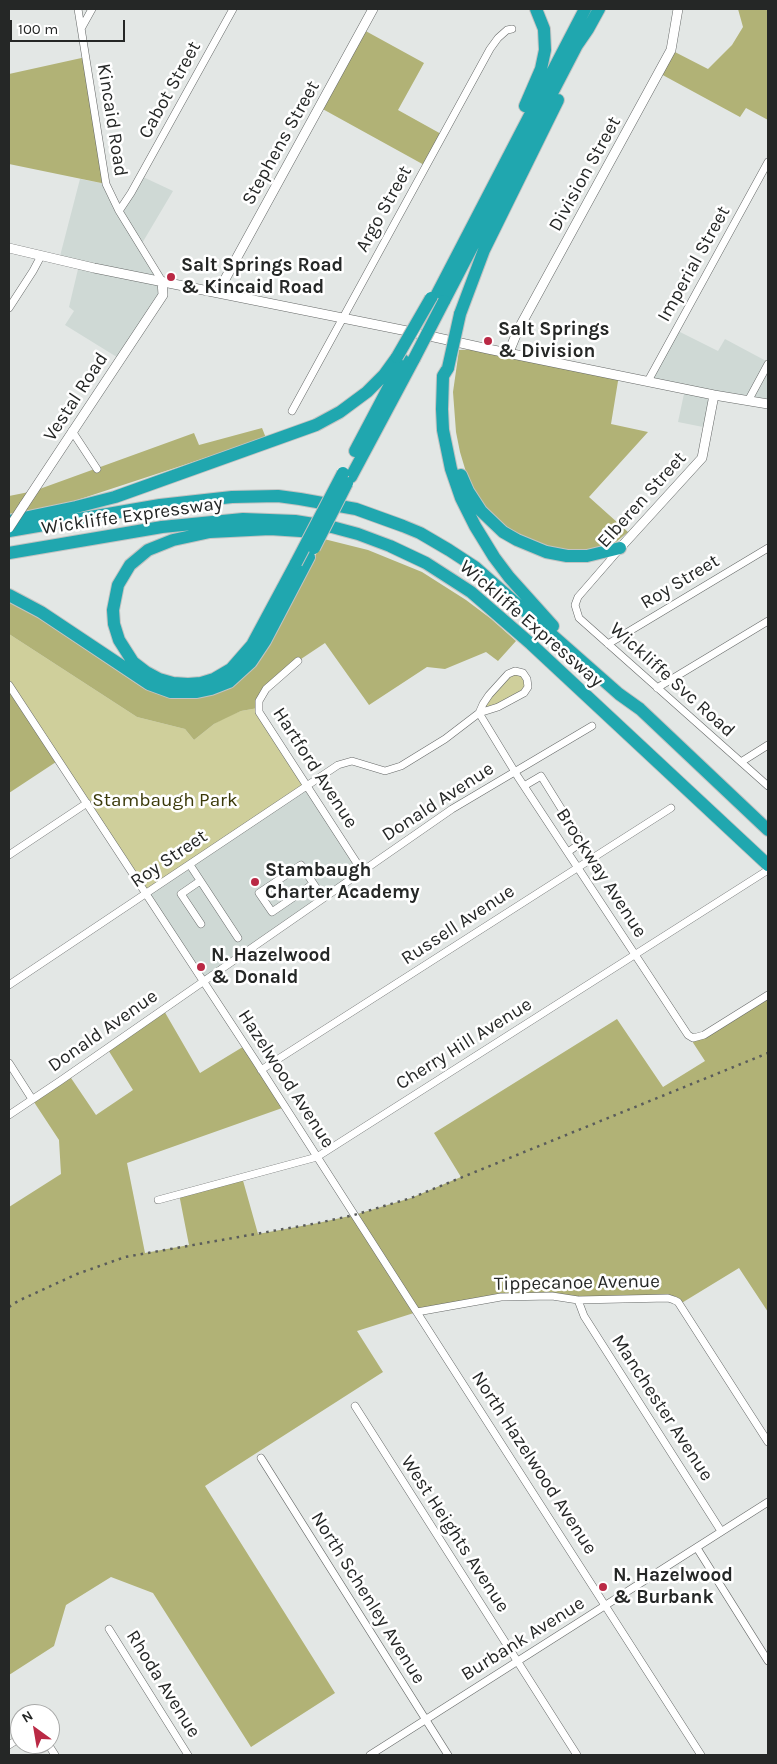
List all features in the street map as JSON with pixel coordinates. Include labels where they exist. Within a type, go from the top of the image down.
[{"type":"highway","points":[[517,138],[518,122],[541,69],[545,50],[544,29],[536,9]]},
{"type":"highway","points":[[436,299],[443,280],[585,9]]},
{"type":"highway","points":[[9,595],[41,612],[149,684],[172,692],[197,692],[211,689],[229,682],[251,662],[265,641],[310,557],[347,475],[436,299],[577,45],[599,9]]},
{"type":"highway","points":[[588,29],[583,48],[481,258],[460,314],[448,368],[444,376],[442,402],[445,443],[455,483],[474,526],[494,557],[533,605],[555,628],[624,689],[640,709]]},
{"type":"highway","points":[[9,521],[116,497],[316,425],[340,412],[367,392],[405,358]]},
{"type":"highway","points":[[448,368],[450,426],[456,460],[468,491],[485,515],[503,532],[517,540],[554,554],[587,556],[602,554],[620,548]]},
{"type":"highway","points":[[347,475],[296,563],[255,641],[238,662],[218,676],[200,683],[188,684],[173,683],[160,679],[146,672],[134,662],[119,640],[114,624],[115,596],[124,574],[137,558],[154,546],[210,532],[270,529],[302,531],[328,534],[360,543],[413,564],[456,587],[494,612]]},
{"type":"highway","name":"Wickliffe Expressway","points":[[9,530],[160,504],[215,498],[278,496],[300,498],[356,509],[380,517],[420,533],[475,567],[619,694],[640,709],[768,830]]},
{"type":"highway","name":"Wickliffe Expressway","points":[[9,553],[162,527],[243,519],[295,521],[332,527],[358,534],[403,551],[448,576],[471,592],[538,650],[768,865]]},
{"type":"street","name":"Kincaid Road","points":[[78,9],[106,184],[119,211],[162,281]]},
{"type":"street","points":[[82,27],[92,9]]},
{"type":"street","name":"Cabot Street","points":[[119,211],[131,193],[233,9]]},
{"type":"street","name":"Stephens Street","points":[[218,292],[374,9]]},
{"type":"street","name":"Division Street","points":[[509,352],[518,330],[671,50],[678,9]]},
{"type":"street","name":"Argo Street","points":[[292,411],[490,49],[498,38],[507,30],[512,29]]},
{"type":"street","name":"Imperial Street","points":[[648,381],[768,162]]},
{"type":"street","points":[[9,248],[714,395],[768,404]]},
{"type":"street","points":[[9,308],[41,256]]},
{"type":"street","name":"Vestal Road","points":[[9,530],[163,294],[162,281]]},
{"type":"street","points":[[748,401],[768,364]]},
{"type":"street","name":"Elberen Street","points":[[584,590],[702,458],[714,395]]},
{"type":"street","points":[[72,431],[97,469]]},
{"type":"street","name":"Roy Street","points":[[608,644],[768,548]]},
{"type":"street","name":"Wickliffe Svc Road","points":[[584,590],[576,601],[576,612],[579,618],[768,786]]},
{"type":"street","points":[[657,688],[768,621]]},
{"type":"street","name":"Hartford Avenue","points":[[298,661],[266,689],[260,697],[258,708],[261,717],[362,871]]},
{"type":"street","name":"Roy Street","points":[[9,985],[338,765],[346,762],[358,762],[385,772],[392,770],[444,739],[479,713],[498,707],[524,693],[528,683],[525,675],[515,671],[508,674],[486,699],[479,713]]},
{"type":"street","name":"Hazelwood Avenue","points":[[9,685],[147,894],[354,1215]]},
{"type":"street","name":"Brockway Avenue","points":[[479,713],[524,786],[688,1035],[693,1038],[704,1035],[768,995]]},
{"type":"street","name":"Donald Avenue","points":[[9,1115],[452,809],[592,726]]},
{"type":"street","points":[[741,762],[768,745]]},
{"type":"street","points":[[524,786],[541,776],[582,842],[568,852]]},
{"type":"street","points":[[9,855],[87,803]]},
{"type":"street","name":"Russell Avenue","points":[[261,1070],[671,808]]},
{"type":"street","points":[[190,865],[238,938]]},
{"type":"street","points":[[313,884],[272,912],[259,893],[300,865],[323,898]]},
{"type":"street","name":"Cherry Hill Avenue","points":[[158,1200],[317,1157],[768,870]]},
{"type":"street","points":[[200,881],[181,894],[201,924]]},
{"type":"street","points":[[9,1063],[32,1100]]},
{"type":"street","name":"North Hazelwood Avenue","points":[[354,1215],[702,1755]]},
{"type":"street","name":"Tippecanoe Avenue","points":[[417,1312],[501,1297],[552,1296],[578,1300],[668,1298],[678,1302],[768,1442]]},
{"type":"street","name":"Manchester Avenue","points":[[578,1300],[584,1316],[721,1532]]},
{"type":"street","name":"West Heights Avenue","points":[[355,1406],[577,1755]]},
{"type":"street","name":"North Schenley Avenue","points":[[261,1458],[448,1755]]},
{"type":"street","name":"Burbank Avenue","points":[[370,1755],[768,1502]]},
{"type":"street","points":[[697,1548],[768,1661]]},
{"type":"street","name":"Rhoda Avenue","points":[[109,1629],[188,1755]]},
{"type":"shaded area","points":[[141,176],[173,191],[141,245],[164,288],[120,359],[65,325],[74,311],[69,307],[79,265],[59,260],[80,179],[106,184],[119,211]]},
{"type":"shaded area","points":[[676,330],[718,351],[725,339],[768,362],[768,404],[714,395],[708,428],[678,422],[685,389],[648,381]]},
{"type":"shaded area","name":"Stambaugh Charter Academy","points":[[307,786],[362,871],[203,981],[147,894]]},
{"type":"green space","points":[[738,9],[768,9],[768,120],[746,108],[740,117],[659,73],[671,50],[708,69],[732,45],[743,27]]},
{"type":"green space","points":[[362,29],[424,63],[398,110],[443,135],[426,166],[319,107]]},
{"type":"green space","points":[[86,57],[106,184],[9,164],[9,74]]},
{"type":"green space","points":[[488,349],[619,375],[611,424],[648,432],[589,497],[628,532],[615,543],[587,551],[560,551],[512,533],[488,512],[469,482],[460,452],[456,432],[453,392],[459,350]]},
{"type":"green space","points":[[262,428],[266,438],[62,505],[9,514],[9,496],[34,491],[194,433],[199,445]]},
{"type":"green space","points":[[324,539],[368,550],[422,572],[466,600],[516,641],[498,661],[486,652],[445,669],[427,667],[369,705],[325,643],[298,661],[266,689],[258,708],[241,711],[214,724],[194,740],[185,729],[137,717],[9,634],[9,601],[28,611],[143,688],[164,695],[205,696],[293,599]]},
{"type":"green space","name":"Stambaugh Park","points":[[9,634],[137,717],[185,729],[194,740],[226,717],[241,711],[258,708],[307,786],[147,894],[9,685]]},
{"type":"green space","points":[[523,673],[527,689],[479,713],[508,674]]},
{"type":"green space","points":[[9,685],[59,760],[9,793]]},
{"type":"green space","points":[[768,995],[768,1312],[739,1268],[680,1304],[674,1300],[521,1296],[417,1312],[357,1331],[383,1372],[205,1486],[335,1693],[251,1747],[153,1593],[111,1577],[66,1605],[54,1646],[9,1675],[9,1207],[61,1174],[59,1140],[32,1099],[69,1075],[96,1115],[133,1090],[107,1048],[163,1009],[200,1073],[246,1045],[285,1107],[127,1163],[145,1253],[189,1245],[179,1194],[242,1177],[258,1234],[354,1215],[411,1198],[461,1177],[434,1133],[617,1019],[663,1087],[705,1061],[688,1035],[693,1038]]},
{"type":"railway","points":[[9,1307],[77,1274],[125,1257],[318,1223],[354,1215],[411,1198],[768,1053]]},
{"type":"place","name":"Salt Springs Road & Kincaid Road","points":[[171,277]]},
{"type":"place","name":"Salt Springs & Division","points":[[488,341]]},
{"type":"place","name":"Stambaugh Charter Academy","points":[[255,882]]},
{"type":"place","name":"N. Hazelwood & Donald","points":[[201,967]]},
{"type":"place","name":"N. Hazelwood & Burbank","points":[[603,1587]]}]
